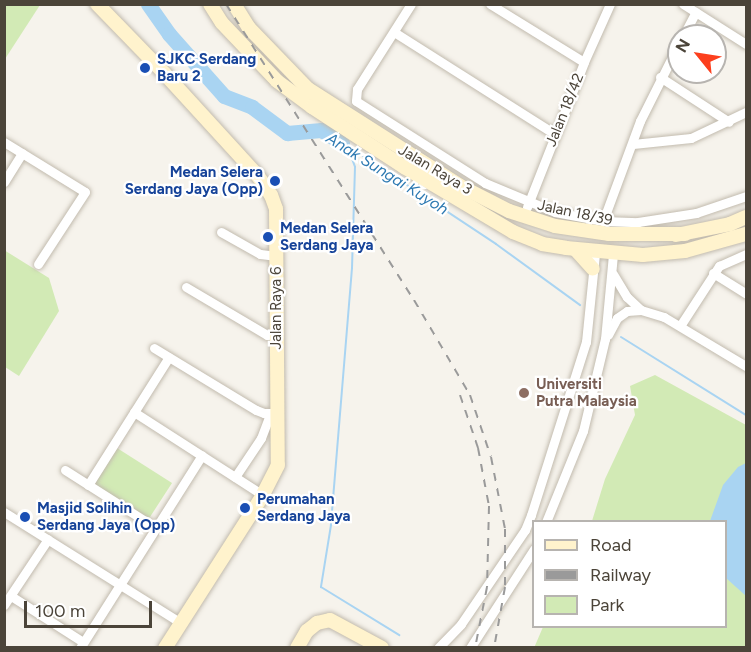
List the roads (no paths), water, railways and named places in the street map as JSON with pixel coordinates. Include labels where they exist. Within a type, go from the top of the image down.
[{"type":"street","name":"Jalan Raya 6","points":[[97,4],[258,176],[274,201],[278,334],[274,413],[280,458],[272,480],[263,495],[165,648]]},
{"type":"street","name":"Jalan Raya 3","points":[[210,4],[222,23],[277,81],[312,107],[497,224],[542,244],[576,250],[608,252]]},
{"type":"street","name":"Jalan Raya 3","points":[[234,4],[249,28],[308,89],[460,186],[509,211],[555,226],[609,234],[685,234]]},
{"type":"street","points":[[411,4],[394,32],[555,134]]},
{"type":"street","name":"Jalan 18/42","points":[[524,217],[584,62],[610,4]]},
{"type":"street","points":[[683,4],[747,44]]},
{"type":"street","points":[[496,6],[584,62]]},
{"type":"street","points":[[690,24],[696,12]]},
{"type":"street","name":"Jalan 18/39","points":[[394,32],[357,89],[356,101],[485,183],[528,203],[555,212],[603,221],[639,222],[696,213],[747,196]]},
{"type":"street","points":[[603,221],[667,64]]},
{"type":"street","points":[[660,77],[729,122]]},
{"type":"street","points":[[633,144],[691,138],[747,112]]},
{"type":"street","points":[[4,142],[85,192],[38,264]]},
{"type":"street","points":[[4,182],[22,153]]},
{"type":"street","points":[[509,211],[537,228],[608,252],[685,251],[747,234]]},
{"type":"street","points":[[438,648],[461,624],[525,530],[586,342],[594,269],[617,241],[685,234],[747,217]]},
{"type":"street","points":[[221,232],[260,254],[277,256]]},
{"type":"street","points":[[576,250],[594,269]]},
{"type":"street","points":[[608,252],[613,274],[627,297],[641,310]]},
{"type":"street","points":[[680,326],[713,273],[724,262],[747,254]]},
{"type":"street","points":[[713,273],[747,294]]},
{"type":"street","points":[[547,520],[583,431],[606,339],[613,274]]},
{"type":"street","points":[[186,287],[261,332],[267,335],[278,334]]},
{"type":"street","points":[[606,339],[617,318],[627,311],[641,310],[664,317],[747,366]]},
{"type":"street","points":[[154,348],[256,410],[274,413],[261,438],[235,477]]},
{"type":"street","points":[[88,484],[169,357]]},
{"type":"street","points":[[134,412],[263,495]]},
{"type":"street","points":[[11,596],[81,645],[202,456]]},
{"type":"street","points":[[65,470],[156,528]]},
{"type":"street","points":[[4,512],[181,623]]},
{"type":"street","points":[[4,605],[48,540]]},
{"type":"street","points":[[470,648],[532,552]]},
{"type":"street","points":[[297,648],[307,631],[317,623],[330,620],[382,648]]},
{"type":"water","points":[[746,463],[746,596],[727,579],[727,520],[710,520],[723,485],[738,467]]},
{"type":"waterway","name":"Anak Sungai Kuyoh","points":[[148,4],[169,34],[224,96],[252,107],[287,133],[321,130],[342,143]]},
{"type":"waterway","points":[[342,143],[349,151],[355,167],[352,268],[331,525],[321,587],[399,635]]},
{"type":"waterway","name":"Anak Sungai Kuyoh","points":[[345,144],[496,244],[580,305]]},
{"type":"waterway","name":"Anak Sungai Kuyoh","points":[[621,337],[746,415]]},
{"type":"railway","points":[[226,4],[414,300],[470,395],[491,457],[505,529],[505,587],[494,648]]},
{"type":"railway","points":[[460,395],[478,448],[489,506],[487,587],[475,648]]},
{"type":"place","name":"SJKC Serdang Baru 2","points":[[145,68]]},
{"type":"place","name":"Medan Selera Serdang Jaya (Opp)","points":[[275,181]]},
{"type":"place","name":"Medan Selera Serdang Jaya","points":[[268,237]]},
{"type":"place","name":"Universiti Putra Malaysia","points":[[524,393]]},
{"type":"place","name":"Perumahan Serdang Jaya","points":[[245,508]]},
{"type":"place","name":"Masjid Solihin Serdang Jaya (Opp)","points":[[25,517]]}]
